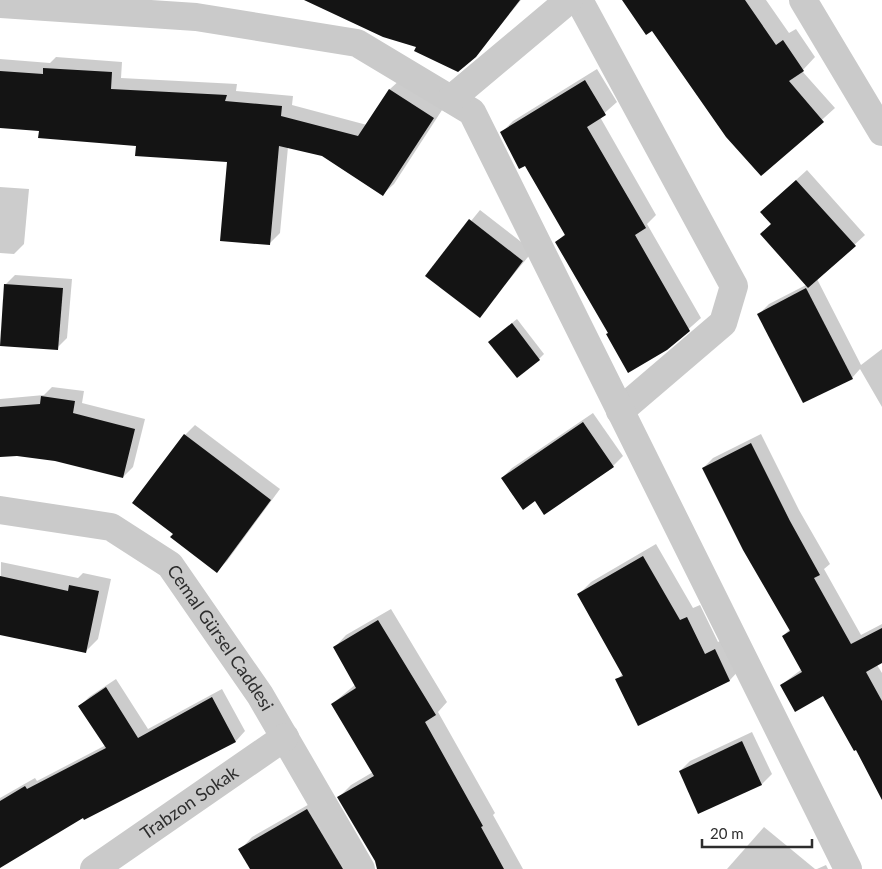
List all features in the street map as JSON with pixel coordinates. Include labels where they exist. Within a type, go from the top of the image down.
[{"type":"street","points":[[451,99],[569,0]]},
{"type":"street","points":[[579,0],[734,286],[722,323],[620,411]]},
{"type":"street","points":[[803,0],[882,132]]},
{"type":"street","points":[[0,4],[196,17],[357,43],[472,112],[848,869]]},
{"type":"street","name":"Cemal Gürsel Caddesi","points":[[0,510],[111,527],[170,565],[260,695],[362,869]]},
{"type":"street","name":"Trabzon Sokak","points":[[94,869],[285,737]]},
{"type":"building","points":[[304,0],[520,0],[476,57],[458,72],[414,51],[416,47],[383,37]]},
{"type":"building","points":[[622,0],[745,0],[776,45],[783,40],[804,71],[789,81],[824,122],[761,176],[726,137],[652,31],[646,35]]},
{"type":"building","points":[[43,68],[112,72],[111,89],[227,95],[225,101],[282,106],[281,116],[358,136],[389,89],[434,118],[383,196],[322,156],[279,146],[270,245],[220,241],[227,162],[135,156],[136,146],[38,138],[39,131],[0,128],[0,71],[43,74]]},
{"type":"building","points":[[585,80],[606,115],[587,127],[646,228],[635,235],[690,331],[667,350],[628,373],[606,334],[608,333],[555,242],[565,235],[525,166],[519,169],[500,132]]},
{"type":"building","points":[[796,180],[856,246],[808,288],[760,234],[771,224],[760,212]]},
{"type":"building","points":[[469,219],[523,261],[480,318],[425,276]]},
{"type":"building","points":[[4,284],[63,288],[58,350],[0,346]]},
{"type":"building","points":[[806,288],[853,379],[803,403],[757,314]]},
{"type":"building","points":[[512,323],[540,360],[517,378],[488,342]]},
{"type":"building","points":[[41,396],[75,401],[73,413],[135,429],[123,478],[55,461],[17,456],[0,457],[0,407],[40,404]]},
{"type":"building","points":[[583,422],[614,467],[544,515],[535,501],[523,510],[501,478]]},
{"type":"building","points":[[184,434],[271,500],[217,573],[170,537],[173,534],[132,503]]},
{"type":"building","points":[[751,443],[790,521],[820,575],[814,578],[851,644],[882,628],[882,663],[866,672],[882,701],[882,800],[856,750],[854,751],[823,696],[795,712],[780,685],[802,672],[782,636],[790,631],[743,550],[702,468]]},
{"type":"building","points":[[643,556],[680,620],[687,617],[705,654],[715,649],[730,681],[638,726],[615,679],[623,676],[577,594]]},
{"type":"building","points":[[0,576],[68,591],[69,585],[99,591],[86,653],[0,635]]},
{"type":"building","points":[[378,620],[436,715],[425,722],[483,826],[481,827],[504,869],[377,869],[375,861],[337,797],[374,776],[331,704],[356,688],[333,647]]},
{"type":"building","points":[[106,687],[138,738],[212,697],[236,742],[84,820],[83,818],[0,868],[0,801],[25,786],[27,789],[106,748],[78,706]]},
{"type":"building","points":[[742,741],[762,785],[698,814],[679,771]]},
{"type":"building","points":[[307,809],[343,869],[250,869],[238,849]]}]
